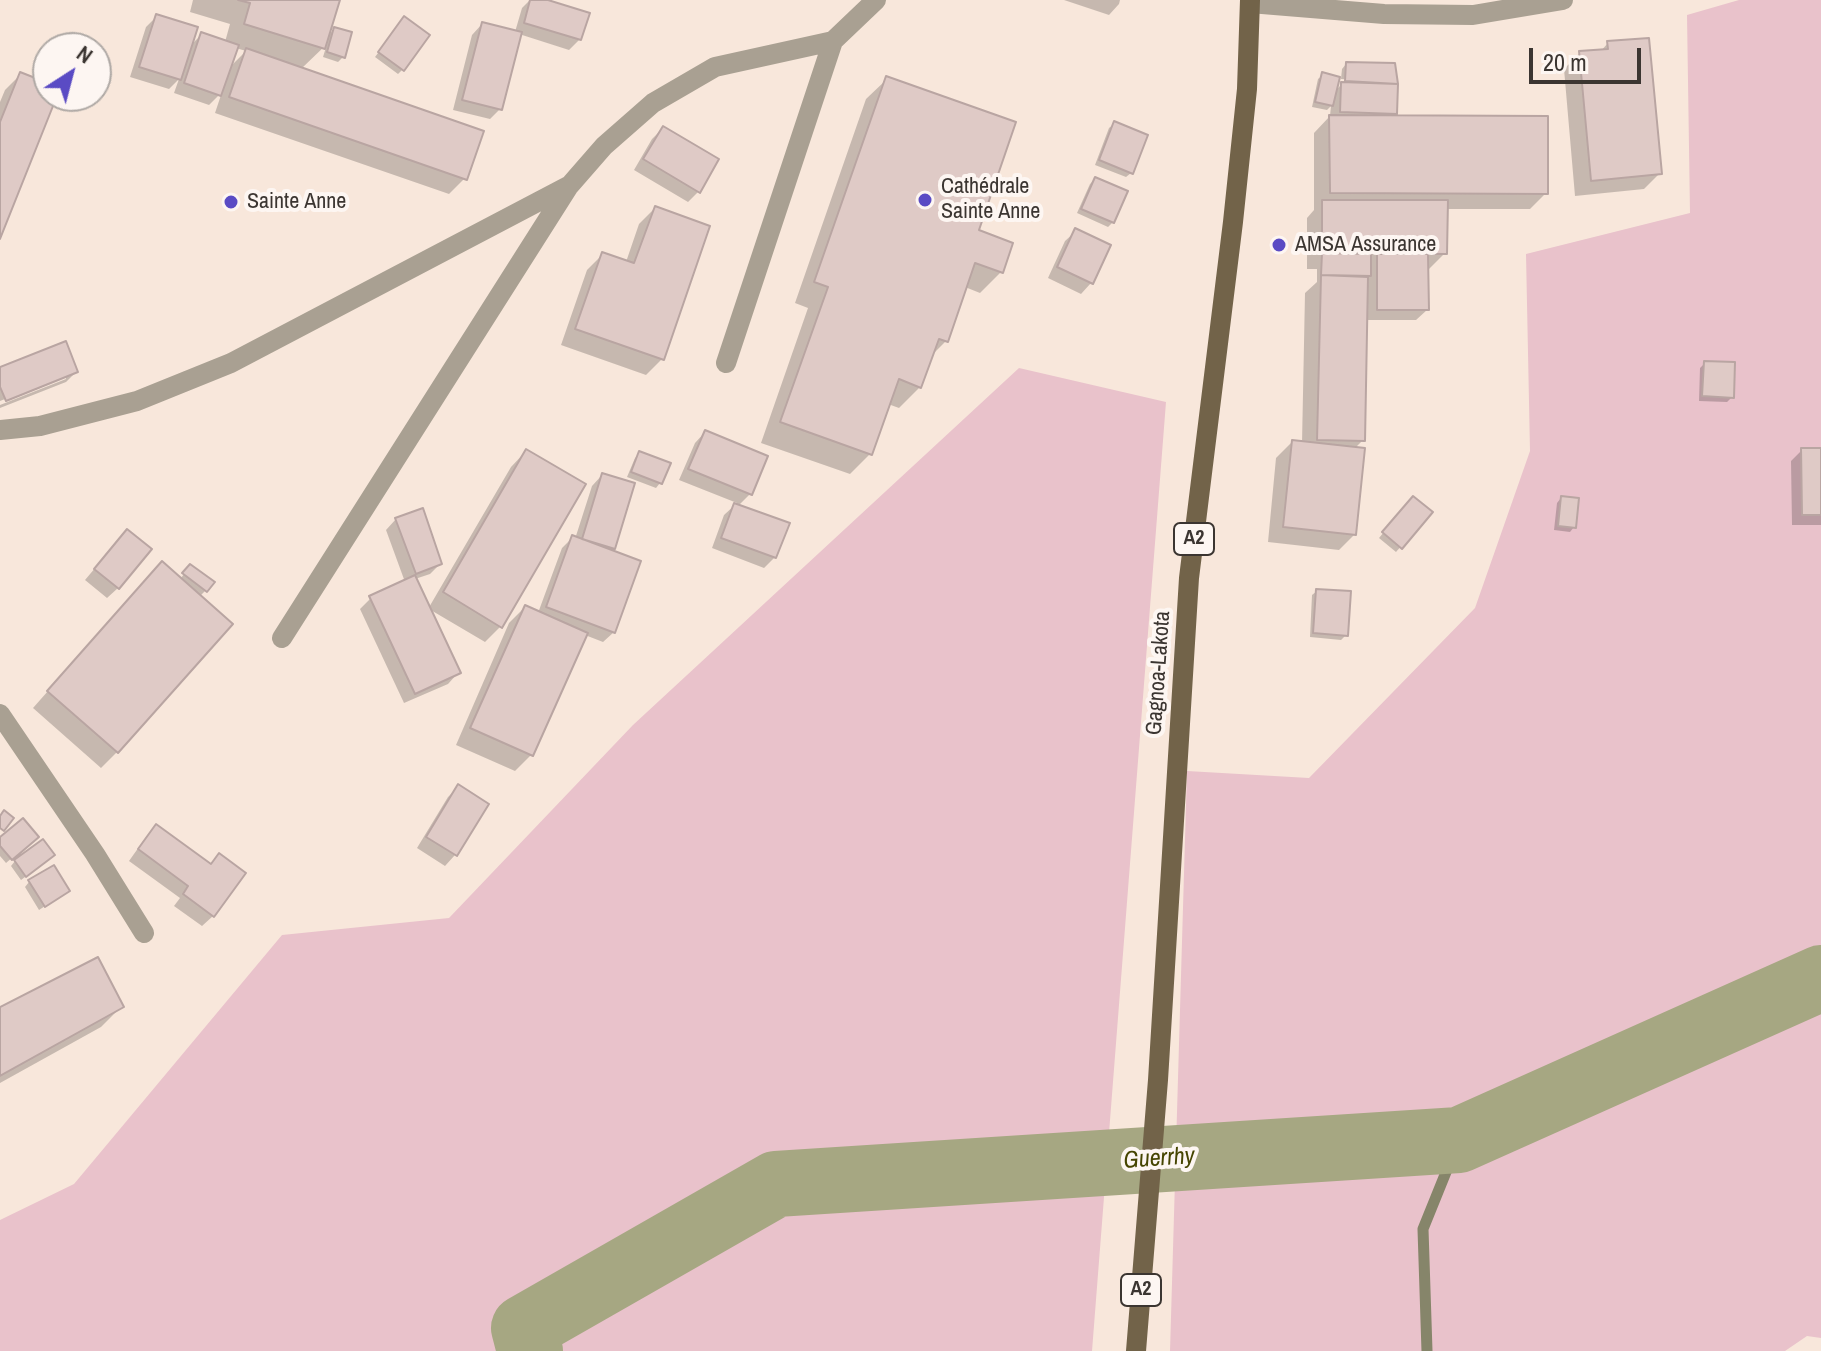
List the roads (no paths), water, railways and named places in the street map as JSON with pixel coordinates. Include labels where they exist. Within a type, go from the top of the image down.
[{"type":"main road","name":"Gagnoa-Lakota","points":[[1136,1351],[1158,1080],[1189,578],[1235,207],[1247,89],[1250,2]]},
{"type":"lane","points":[[726,363],[833,41],[876,0]]},
{"type":"lane","points":[[1250,2],[1384,14],[1473,15],[1563,0]]},
{"type":"lane","points":[[282,638],[570,185],[604,146],[653,103],[715,67],[833,41]]},
{"type":"lane","points":[[0,430],[40,426],[137,401],[231,363],[570,185]]},
{"type":"lane","points":[[0,714],[95,854],[144,933]]},
{"type":"waterway","name":"Guerrhy","points":[[530,1351],[524,1328],[776,1184],[1459,1140],[1821,978]]},
{"type":"waterway","points":[[1427,1351],[1423,1229],[1459,1140]]},
{"type":"place","name":"Cathédrale Sainte Anne","points":[[925,200]]},
{"type":"place","name":"Sainte Anne","points":[[231,202]]},
{"type":"place","name":"AMSA Assurance","points":[[1279,245]]}]
